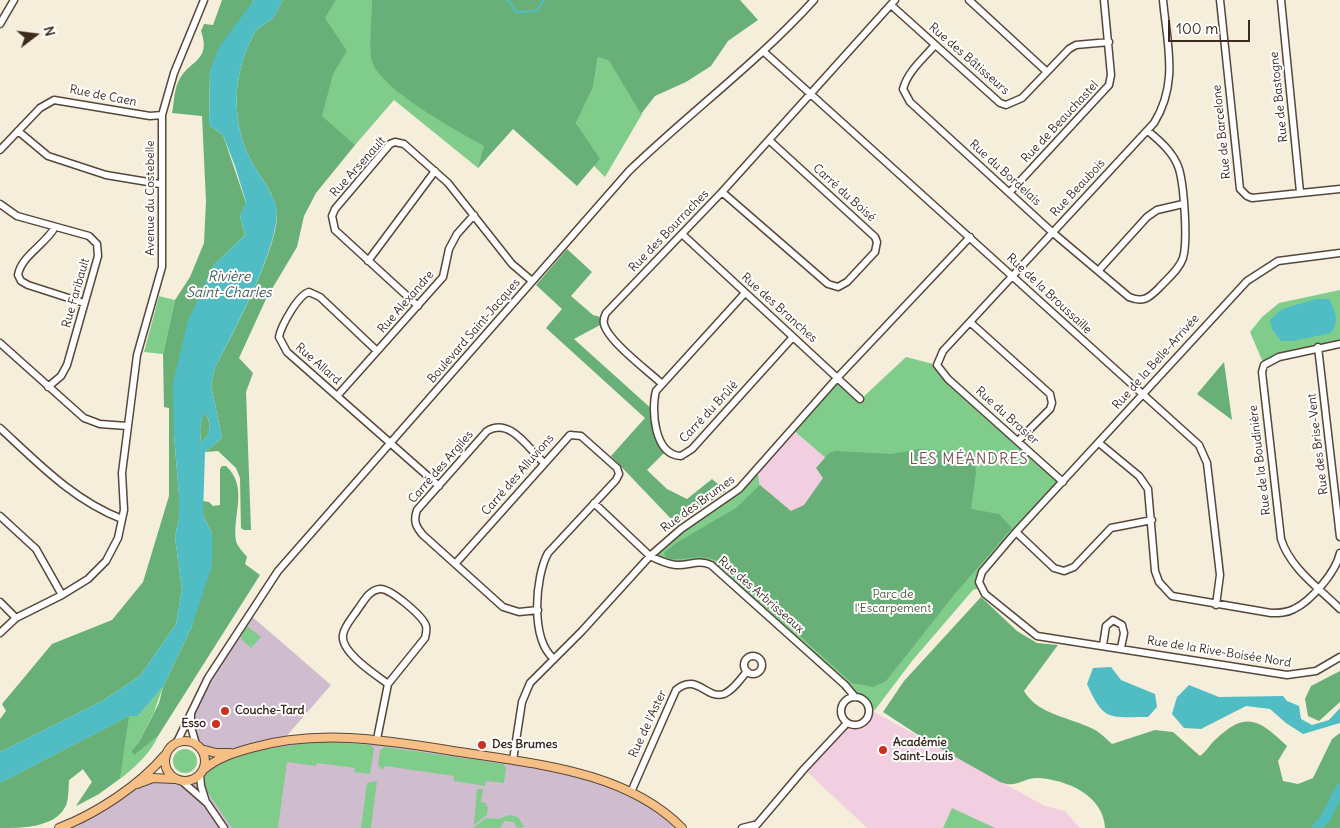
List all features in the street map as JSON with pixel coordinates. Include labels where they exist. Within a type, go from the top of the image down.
[{"type":"main road","points":[[179,780],[164,766],[165,755],[168,749],[177,742],[186,741],[216,753],[232,753],[284,740],[327,737],[377,739],[513,760],[576,772],[630,792],[673,819],[682,828]]},
{"type":"main road","points":[[198,746],[205,757],[202,772]]},
{"type":"main road","points":[[128,788],[153,778],[191,781],[232,753]]},
{"type":"main road","points":[[59,828],[87,816],[128,788],[165,755]]},
{"type":"street","points":[[0,24],[3,13],[14,0]]},
{"type":"street","name":"Avenue du Costebelle","points":[[0,633],[16,618],[62,595],[88,579],[106,561],[118,538],[124,510],[122,473],[137,355],[162,267],[160,184],[162,115],[174,73],[204,0]]},
{"type":"street","name":"Boulevard Saint-Jacques","points":[[177,742],[208,678],[278,571],[629,171],[763,51],[814,0]]},
{"type":"street","points":[[969,0],[1046,71]]},
{"type":"street","name":"Rue de Beauchastel","points":[[1010,192],[1109,85],[1111,75],[1104,0]]},
{"type":"street","name":"Rue Beaubois","points":[[937,365],[943,351],[1148,131],[1161,112],[1170,87],[1163,0]]},
{"type":"street","name":"Rue de Barcelone","points":[[1220,0],[1240,189],[1252,198],[1340,189]]},
{"type":"street","name":"Rue de Bastogne","points":[[1281,0],[1300,192]]},
{"type":"street","points":[[812,95],[893,2]]},
{"type":"street","name":"Rue des Bâtisseurs","points":[[893,2],[935,46],[1000,103],[1006,105],[1022,98],[1069,49],[1076,45],[1109,42]]},
{"type":"street","name":"Rue du Bordelais","points":[[935,46],[910,73],[903,89],[906,96],[1052,232],[1099,270],[1129,298],[1140,301],[1150,297],[1178,267],[1183,258],[1185,241],[1183,204]]},
{"type":"street","name":"Rue de la Broussaille","points":[[763,51],[1189,436],[1204,453],[1207,463],[1220,575],[1216,605]]},
{"type":"street","name":"Rue des Bourraches","points":[[661,383],[616,341],[605,327],[604,318],[812,95]]},
{"type":"street","name":"Rue de Caen","points":[[0,150],[40,108],[54,100],[150,116],[162,115]]},
{"type":"street","points":[[18,131],[48,156],[106,175],[160,184]]},
{"type":"street","points":[[1099,270],[1147,217],[1157,210],[1183,204],[1179,169],[1174,157],[1148,131]]},
{"type":"street","name":"Carré du Boisé","points":[[722,192],[828,284],[838,287],[847,282],[875,252],[877,242],[875,237],[770,140]]},
{"type":"street","name":"Rue Arsenault","points":[[418,306],[334,230],[332,216],[388,147],[395,142],[404,144],[435,171],[474,215],[512,264],[532,282]]},
{"type":"street","points":[[368,261],[435,171]]},
{"type":"street","name":"Rue Faribault","points":[[0,204],[17,216],[89,236],[98,244],[98,256],[67,366],[61,376],[48,386]]},
{"type":"street","name":"Rue Alexandre","points":[[338,395],[443,277],[449,249],[457,234],[474,215]]},
{"type":"street","points":[[55,227],[51,235],[22,264],[18,275],[28,285],[84,303]]},
{"type":"street","name":"Rue des Branches","points":[[682,234],[860,399]]},
{"type":"street","name":"Rue des Brumes","points":[[513,760],[527,688],[650,556],[681,529],[740,489],[838,378],[970,237]]},
{"type":"street","name":"Rue de la Belle-Arrivée","points":[[1016,532],[1099,443],[1221,306],[1247,281],[1278,261],[1340,253]]},
{"type":"street","name":"Rue Allard","points":[[377,351],[314,293],[309,292],[301,296],[280,330],[278,337],[281,345],[439,486]]},
{"type":"street","name":"Carré du Brûlé","points":[[745,294],[661,383],[653,401],[656,434],[671,452],[681,456],[692,449],[793,337]]},
{"type":"street","points":[[970,323],[1050,394],[1052,404],[1050,409],[1018,441]]},
{"type":"street","points":[[0,343],[84,418],[100,424],[127,426]]},
{"type":"street","name":"Rue de la Boudinière","points":[[1340,344],[1269,361],[1264,365],[1262,381],[1281,539],[1288,556],[1296,566],[1340,609]]},
{"type":"street","name":"Rue des Brise-Vent","points":[[1318,348],[1340,537]]},
{"type":"street","name":"Rue du Brasier","points":[[937,365],[948,379],[1063,482]]},
{"type":"street","name":"Carré des Argiles","points":[[538,610],[518,612],[503,607],[423,535],[415,522],[417,510],[487,431],[499,425],[511,430],[544,463]]},
{"type":"street","points":[[0,428],[72,494],[98,510],[122,519]]},
{"type":"street","name":"Carré des Alluvions","points":[[455,564],[565,439],[573,434],[581,436],[617,468],[619,474],[548,553],[542,564],[538,579],[538,610],[541,635],[549,655],[554,659]]},
{"type":"street","points":[[1099,443],[1145,482],[1152,520],[1156,571],[1159,582],[1164,590],[1172,596],[1181,600],[1271,613],[1284,612],[1303,604],[1330,577],[1340,553]]},
{"type":"street","name":"Rue des Arbrisseaux","points":[[594,503],[650,556],[661,562],[678,565],[702,561],[711,565],[845,685],[854,697]]},
{"type":"street","points":[[0,516],[36,549],[62,595]]},
{"type":"street","points":[[1016,532],[1054,568],[1064,571],[1074,567],[1111,528],[1152,520]]},
{"type":"street","name":"Rue de la Rive-Boisée Nord","points":[[1016,532],[982,572],[979,582],[980,588],[1037,636],[1287,675],[1316,671],[1340,657]]},
{"type":"street","points":[[377,739],[388,684],[425,638],[426,626],[419,616],[391,592],[379,589],[368,594],[344,630],[343,640],[347,650],[388,684]]},
{"type":"street","points":[[0,602],[16,618]]},
{"type":"street","points":[[1102,645],[1106,626],[1113,620],[1122,625],[1124,633],[1121,648]]},
{"type":"street","name":"Rue de l'Aster","points":[[630,792],[676,690],[683,684],[693,683],[717,694],[723,694],[730,690],[747,672]]},
{"type":"street","points":[[854,697],[866,702],[868,715],[860,724],[848,723],[843,718],[842,706],[845,701],[854,697]]},
{"type":"street","points":[[191,710],[191,727],[198,746]]},
{"type":"street","points":[[742,828],[754,827],[848,723]]},
{"type":"street","points":[[202,772],[201,786],[207,803],[224,828]]},
{"type":"street","points":[[179,780],[207,803]]},
{"type":"shaded area","points":[[792,429],[894,517],[771,551],[757,469]]},
{"type":"shaded area","points":[[249,614],[331,685],[284,739],[349,737],[576,772],[631,792],[682,828],[59,828],[146,780],[175,779],[187,782],[200,774],[205,766],[205,757],[196,744],[191,710]]},
{"type":"shaded area","name":"Académie Saint-Louis","points":[[869,709],[1045,806],[1065,811],[1080,828],[867,828],[804,769],[847,723],[854,725],[866,720]]},
{"type":"green space","points":[[222,0],[254,0],[210,70],[209,125],[223,135],[246,203],[240,216],[245,235],[213,266],[174,435],[179,496],[179,518],[175,537],[182,590],[176,624],[140,676],[102,701],[0,752],[0,719],[6,711],[2,704],[52,644],[112,620],[143,582],[169,496],[169,408],[164,407],[163,354],[175,300],[190,277],[204,243],[206,201],[202,116],[172,113],[178,82],[187,69],[201,55],[204,41],[201,31],[204,24],[213,25]]},
{"type":"green space","points":[[283,0],[740,0],[668,36],[613,36],[513,128],[478,168],[394,100],[355,145],[272,200],[274,17]]},
{"type":"green space","points":[[283,0],[336,0],[325,18],[347,51],[333,74],[322,116],[355,145],[316,193],[304,216],[297,247],[266,299],[239,358],[253,373],[246,392],[251,530],[244,530],[241,528],[240,478],[236,468],[218,451],[205,452],[222,438],[211,385],[215,368],[253,292],[270,248],[275,229],[277,214],[274,200],[253,164],[240,132],[237,99],[241,65],[247,49],[256,31],[274,17]]},
{"type":"green space","points":[[372,0],[740,0],[758,20],[728,41],[711,66],[686,82],[655,96],[641,114],[609,61],[598,57],[593,88],[576,123],[600,159],[577,186],[513,129],[478,168],[484,146],[420,108],[402,95],[376,70],[370,51]]},
{"type":"green space","points":[[598,57],[609,61],[642,114],[605,177],[593,165],[599,160],[576,123],[593,88]]},
{"type":"green space","points":[[567,249],[592,272],[571,296],[593,315],[604,318],[602,324],[574,339],[654,411],[655,425],[668,449],[647,470],[667,489],[687,499],[712,479],[726,491],[676,524],[611,456],[645,418],[546,328],[562,309],[536,285]]},
{"type":"green space","points":[[1340,290],[1340,344],[1318,347],[1264,365],[1250,332],[1262,317],[1279,303]]},
{"type":"green space","points":[[159,296],[175,300],[163,354],[144,352]]},
{"type":"green space","name":"Parc de l'Escarpement","points":[[906,357],[937,365],[1063,482],[982,572],[980,588],[973,590],[912,661],[875,710],[869,709],[864,700],[855,697],[711,565],[678,565],[650,556],[671,537],[727,499],[757,469],[771,551],[894,517],[792,429],[838,378],[861,399]]},
{"type":"green space","points":[[1224,362],[1232,420],[1197,394]]},
{"type":"green space","points":[[203,412],[209,420],[210,428],[201,444],[200,430]]},
{"type":"green space","name":"Parc de l'Escarpement","points":[[920,449],[974,454],[976,473],[971,509],[999,514],[1012,528],[954,595],[886,681],[873,687],[852,683],[716,560],[702,557],[666,558],[664,553],[676,543],[736,508],[760,485],[791,511],[804,505],[823,478],[816,468],[829,453],[836,451],[891,454]]},
{"type":"green space","points":[[222,466],[226,466],[233,474],[237,483],[236,541],[247,557],[245,564],[260,575],[158,736],[134,755],[131,751],[139,742],[159,703],[163,687],[192,626],[212,534],[203,515],[203,501],[209,502],[213,506],[220,505],[220,469]]},
{"type":"green space","points":[[981,597],[1017,631],[1037,643],[1058,645],[1024,691],[1030,699],[1046,710],[1096,730],[1112,744],[1155,730],[1173,732],[1200,756],[1214,741],[1236,724],[1253,722],[1269,730],[1287,746],[1278,761],[1283,781],[1298,784],[1313,778],[1332,739],[1340,733],[1340,828],[1105,828],[1103,816],[1098,806],[1081,791],[1048,779],[1032,778],[1015,784],[1000,782],[929,742],[883,712],[904,681]]},
{"type":"green space","points":[[247,626],[261,637],[251,648],[242,640],[241,636]]},
{"type":"green space","points":[[1340,671],[1340,702],[1319,721],[1308,716],[1305,699],[1311,686]]},
{"type":"green space","points":[[163,687],[154,712],[139,742],[131,751],[134,754],[158,736],[144,757],[123,777],[76,806],[92,782],[83,769],[69,780],[68,798],[65,807],[53,819],[36,825],[0,828],[0,783],[129,716],[138,716]]},
{"type":"green space","points":[[129,716],[120,778],[99,794],[76,806],[92,782],[83,769],[69,780],[68,798],[65,807],[53,819],[36,825],[0,828],[0,783]]},
{"type":"green space","points":[[329,742],[371,745],[374,749],[370,774],[354,772],[355,768],[317,763],[316,766],[287,762],[278,828],[232,828],[204,787],[206,773],[230,759],[264,750],[299,744]]},
{"type":"green space","points":[[385,747],[504,764],[506,769],[504,783],[486,781],[485,786],[454,781],[454,776],[385,766],[382,770],[378,765],[380,750]]},
{"type":"green space","points":[[185,749],[193,753],[197,761],[193,769],[185,773],[177,769],[173,761],[177,753]]},
{"type":"green space","points":[[377,781],[371,828],[361,828],[367,783]]},
{"type":"green space","points":[[477,789],[483,789],[481,802],[486,803],[488,807],[487,815],[474,825]]},
{"type":"green space","points":[[952,808],[995,828],[943,828]]},
{"type":"green space","points":[[509,815],[518,817],[524,827],[517,828],[514,822],[504,821],[500,828],[473,828],[486,818],[499,819]]},
{"type":"water","name":"Rivière Saint-Charles","points":[[254,0],[283,0],[274,17],[254,34],[241,65],[238,82],[237,115],[240,132],[253,164],[271,194],[277,214],[275,231],[262,271],[215,368],[211,385],[222,438],[205,452],[203,515],[212,534],[212,565],[192,626],[163,687],[138,716],[129,716],[0,783],[0,752],[102,701],[140,676],[176,624],[182,590],[175,537],[179,518],[179,496],[174,435],[173,383],[188,321],[213,266],[245,235],[240,216],[246,202],[235,166],[223,135],[209,125],[210,70],[219,47]],"holes":[[[203,413],[209,420],[210,428],[201,444],[200,430]]]},
{"type":"water","points":[[1316,299],[1329,299],[1333,307],[1336,320],[1331,333],[1293,341],[1281,341],[1272,329],[1270,320],[1282,309]]},
{"type":"water","points":[[1111,667],[1121,680],[1155,694],[1157,707],[1148,717],[1116,717],[1103,711],[1098,705],[1087,684],[1093,668]]},
{"type":"water","points":[[1189,685],[1219,697],[1283,696],[1287,701],[1299,706],[1301,719],[1312,725],[1329,720],[1340,708],[1340,723],[1303,734],[1270,709],[1246,706],[1201,729],[1184,728],[1172,714],[1177,697]]},
{"type":"waterway","points":[[508,0],[516,12],[537,11],[544,0]]},
{"type":"waterway","points":[[1317,828],[1326,817],[1340,789]]},
{"type":"place","name":"Couche-Tard","points":[[225,711]]},
{"type":"place","name":"Esso","points":[[216,724]]},
{"type":"place","name":"Des Brumes","points":[[482,745]]},
{"type":"place","name":"Académie Saint-Louis","points":[[883,750]]},
{"type":"district","name":"LES MÉANDRES","points":[[969,460]]}]
